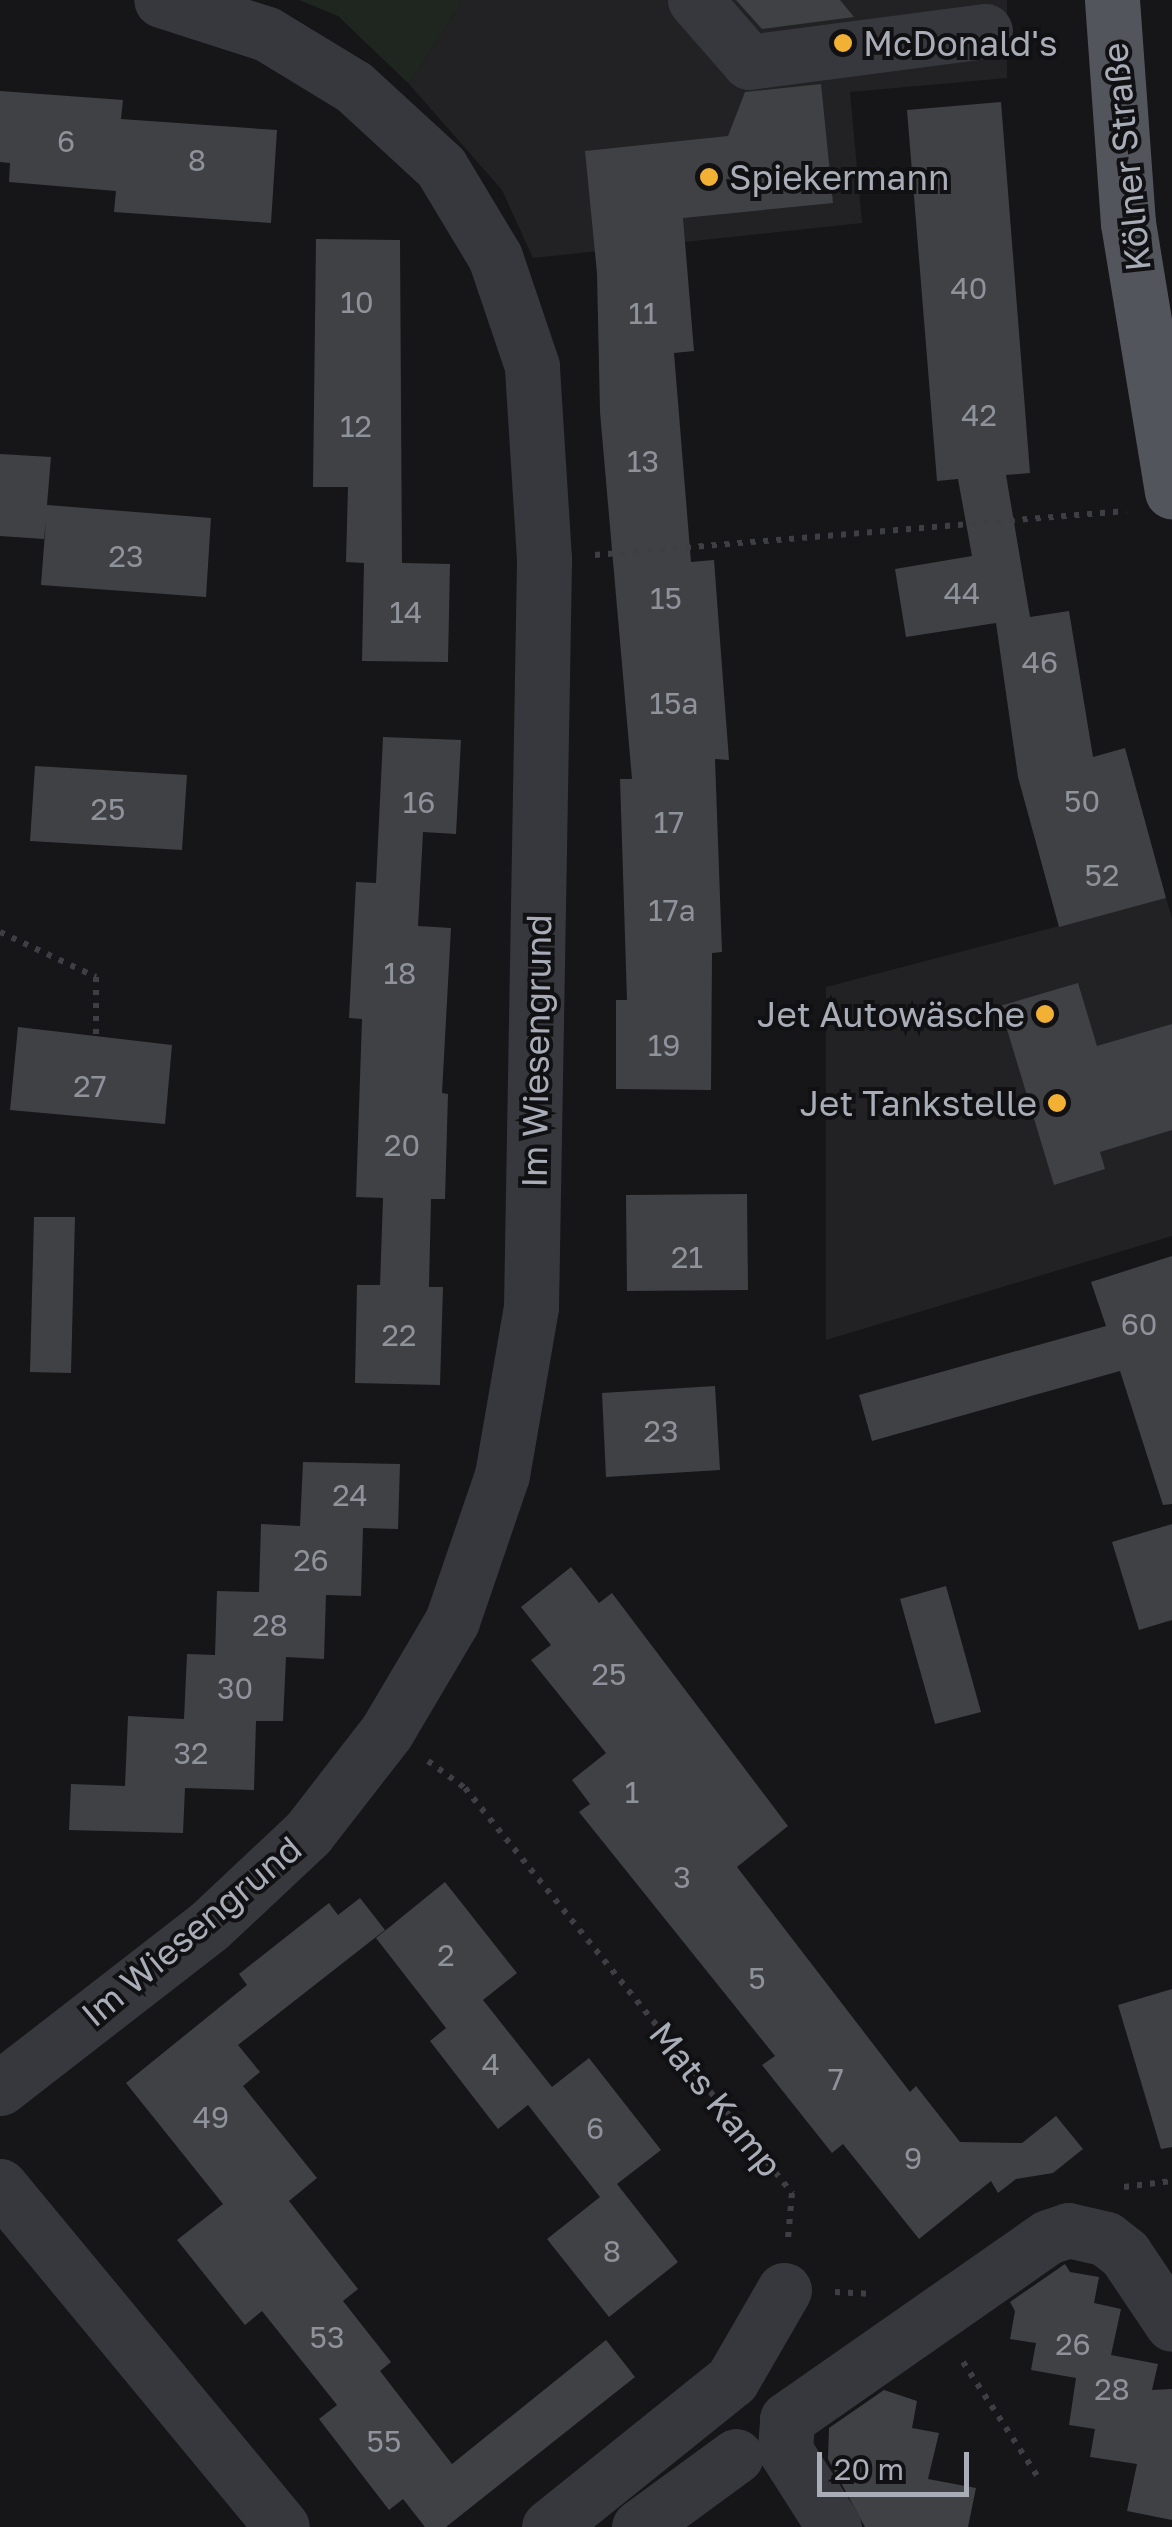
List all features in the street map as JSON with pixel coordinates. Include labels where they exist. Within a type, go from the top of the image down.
[{"type":"main road","name":"Kölner Straße","points":[[1112,0],[1153,500]]},
{"type":"street","name":"Im Wiesengrund","points":[[0,2088],[209,1926],[308,1833],[387,1731],[452,1621],[502,1474],[531,1307],[544,560],[532,366],[495,256],[440,167],[354,87],[267,34],[161,0]]},
{"type":"street","points":[[696,0],[750,62],[985,31]]},
{"type":"street","points":[[0,2186],[282,2527]]},
{"type":"street","points":[[834,2527],[785,2450],[787,2419],[1048,2237],[1068,2230],[1106,2239],[1125,2254],[1172,2324]]},
{"type":"street","points":[[572,2520],[732,2380],[784,2290]]},
{"type":"street","points":[[639,2527],[736,2456]]},
{"type":"path","points":[[544,560],[1153,500]]},
{"type":"path","points":[[0,932],[96,978],[96,1036]]},
{"type":"path","name":"Mats Kamp","points":[[387,1731],[466,1788],[792,2194],[784,2290]]},
{"type":"path","points":[[968,2368],[1038,2477]]},
{"type":"shaded area","points":[[299,0],[463,0],[409,84],[338,16]]},
{"type":"shaded area","points":[[463,0],[1007,0],[1007,78],[850,92],[862,223],[533,258],[502,190],[409,84]]},
{"type":"shaded area","points":[[1166,898],[1172,918],[1172,1236],[826,1340],[826,987]]},
{"type":"building","points":[[736,0],[840,0],[854,17],[762,29]]},
{"type":"building","points":[[821,84],[833,203],[683,218],[694,351],[674,353],[691,562],[714,560],[729,760],[715,759],[722,952],[712,953],[711,1090],[616,1089],[616,1000],[627,1000],[620,779],[632,779],[600,412],[597,273],[585,151],[728,136],[745,92]]},
{"type":"building","points":[[0,91],[123,100],[121,119],[277,130],[271,223],[114,212],[116,191],[9,182],[10,163],[0,162]]},
{"type":"building","points":[[1001,102],[1030,473],[1006,475],[1030,617],[1069,611],[1093,757],[1125,748],[1166,898],[1059,927],[1018,777],[996,623],[906,637],[895,569],[972,556],[958,479],[937,481],[907,110]]},
{"type":"building","points":[[316,239],[400,240],[402,563],[450,564],[448,662],[362,661],[364,563],[346,562],[348,487],[313,487]]},
{"type":"building","points":[[0,454],[51,457],[47,505],[211,518],[206,597],[41,585],[46,520],[44,539],[0,536]]},
{"type":"building","points":[[383,737],[461,740],[456,834],[423,832],[418,926],[451,928],[442,1093],[448,1094],[445,1199],[431,1199],[429,1287],[443,1287],[440,1385],[355,1383],[357,1285],[380,1285],[383,1198],[356,1197],[362,1019],[349,1018],[356,882],[376,883]]},
{"type":"building","points":[[35,766],[187,775],[182,850],[30,841]]},
{"type":"building","points":[[1078,983],[1097,1046],[1172,1024],[1172,1130],[1100,1152],[1105,1169],[1054,1185],[1000,1006]]},
{"type":"building","points":[[18,1027],[172,1045],[165,1124],[10,1110]]},
{"type":"building","points":[[747,1194],[748,1290],[627,1291],[626,1195]]},
{"type":"building","points":[[34,1217],[75,1217],[71,1373],[30,1372]]},
{"type":"building","points":[[1172,1256],[1172,1504],[1163,1505],[1120,1371],[872,1441],[859,1395],[1106,1326],[1091,1282]]},
{"type":"building","points":[[715,1386],[720,1470],[606,1477],[602,1393]]},
{"type":"building","points":[[303,1462],[400,1464],[398,1529],[363,1528],[361,1596],[326,1595],[324,1659],[286,1657],[283,1721],[256,1721],[254,1790],[185,1788],[183,1833],[69,1830],[71,1784],[125,1786],[128,1716],[184,1719],[187,1654],[215,1655],[217,1591],[259,1592],[261,1524],[300,1526]]},
{"type":"building","points":[[1172,1524],[1172,1620],[1139,1630],[1112,1542]]},
{"type":"building","points":[[571,1567],[599,1603],[612,1593],[788,1826],[737,1867],[910,2092],[916,2086],[960,2142],[1022,2143],[1056,2116],[1083,2149],[1053,2173],[1016,2179],[998,2193],[991,2181],[919,2239],[843,2144],[832,2153],[762,2065],[775,2056],[579,1812],[590,1804],[572,1780],[606,1753],[531,1660],[551,1645],[521,1607]]},
{"type":"building","points":[[946,1586],[981,1712],[935,1724],[900,1599]]},
{"type":"building","points":[[445,1882],[517,1973],[483,2000],[552,2087],[589,2058],[661,2150],[617,2184],[678,2262],[609,2317],[547,2239],[600,2197],[528,2105],[498,2129],[430,2041],[446,2028],[376,1938]]},
{"type":"building","points":[[360,1898],[385,1930],[238,2045],[260,2072],[243,2086],[317,2178],[289,2201],[358,2289],[343,2301],[391,2362],[380,2371],[452,2464],[606,2340],[635,2377],[446,2527],[425,2527],[403,2499],[389,2510],[319,2419],[337,2405],[262,2311],[245,2325],[177,2240],[223,2204],[126,2083],[247,1985],[239,1974],[329,1903],[338,1915]]},
{"type":"building","points":[[1172,1989],[1172,2147],[1161,2149],[1118,2005]]},
{"type":"building","points":[[1065,2264],[1070,2272],[1099,2277],[1094,2303],[1121,2309],[1111,2355],[1158,2364],[1152,2390],[1172,2389],[1172,2520],[1127,2511],[1137,2464],[1090,2457],[1095,2429],[1069,2425],[1076,2378],[1031,2370],[1036,2343],[1010,2339],[1015,2311],[1010,2302]]},
{"type":"building","points":[[884,2390],[917,2401],[912,2428],[939,2433],[928,2479],[976,2488],[968,2527],[865,2527],[828,2459],[829,2428]]},
{"type":"place","name":"McDonald's","points":[[843,43]]},
{"type":"place","name":"Spiekermann","points":[[709,177]]},
{"type":"place","name":"Jet Autowäsche","points":[[1045,1014]]},
{"type":"place","name":"Jet Tankstelle","points":[[1057,1103]]}]
